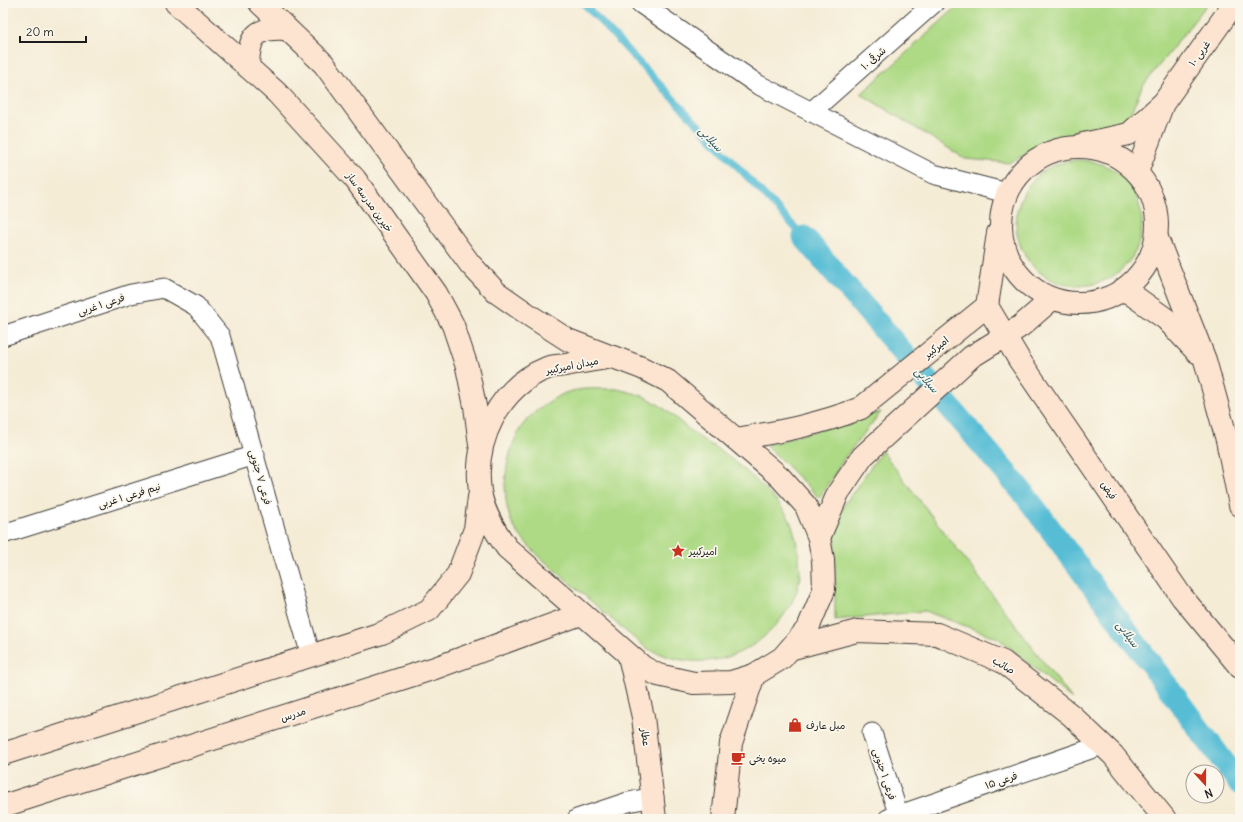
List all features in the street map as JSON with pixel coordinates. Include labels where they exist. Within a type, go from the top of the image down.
[{"type":"main road","name":"خیرین مدرسه ساز","points":[[176,3],[277,94],[355,179],[436,293],[453,324],[467,367],[475,406],[480,451]]},
{"type":"main road","points":[[219,41],[235,39],[250,32],[254,24],[259,3],[324,64],[470,264],[496,292],[568,340],[613,357]]},
{"type":"main road","name":"۱۰ غربی","points":[[1164,102],[1235,4]]},
{"type":"main road","points":[[248,67],[248,51],[255,36],[262,30],[270,28],[287,29]]},
{"type":"main road","points":[[987,306],[1001,218],[1007,193],[1022,172],[1042,156],[1066,148],[1129,134],[1164,102]]},
{"type":"main road","points":[[1137,172],[1164,102]]},
{"type":"main road","points":[[1001,218],[1002,244],[1012,267],[1029,286],[1052,299],[1076,304],[1102,301],[1124,290],[1140,275],[1151,258],[1157,238],[1157,214],[1150,191],[1137,172],[1117,156],[1092,148],[1066,148]]},
{"type":"main road","points":[[1157,238],[1205,360],[1236,457],[1240,505]]},
{"type":"main road","points":[[1124,290],[1166,319],[1205,360]]},
{"type":"main road","points":[[819,538],[838,493],[863,456],[971,357],[1021,326],[1052,299]]},
{"type":"main road","name":"فیض","points":[[987,306],[1006,334],[1020,361],[1182,597],[1240,667]]},
{"type":"main road","name":"امیرکبیر","points":[[736,439],[780,432],[838,417],[861,408],[987,306]]},
{"type":"main road","name":"میدان امیرکبیر","points":[[613,357],[642,368],[668,381],[736,439],[780,477],[806,506],[819,538],[823,560],[824,590],[808,628],[782,658],[754,675],[731,682],[694,683],[658,675],[643,667],[507,548],[491,525],[480,492],[480,451],[495,411],[519,384],[547,368],[613,357]]},
{"type":"main road","points":[[3,754],[382,633],[429,610],[458,574],[476,529],[480,492]]},
{"type":"main road","name":"مدرس","points":[[3,806],[435,668],[581,614]]},
{"type":"main road","name":"صائب","points":[[790,649],[857,631],[937,634],[1003,662],[1071,715],[1102,744],[1113,755],[1165,819]]},
{"type":"main road","name":"عطار","points":[[629,656],[643,717],[654,797],[655,819]]},
{"type":"main road","points":[[722,819],[732,743],[754,675]]},
{"type":"street","points":[[640,3],[757,84],[811,112],[933,174],[1007,193]]},
{"type":"street","name":"۱۰ شرقی","points":[[811,112],[934,3]]},
{"type":"street","name":"فرعی ۱ غربی","points":[[3,336],[131,294],[164,288],[196,306]]},
{"type":"street","name":"فرعی ۷ جنوبی","points":[[196,306],[220,336],[311,656]]},
{"type":"street","name":"نیم فرعی ۱ غربی","points":[[3,534],[255,455]]},
{"type":"street","name":"فرعی ۱ جنوبی","points":[[872,733],[895,818]]},
{"type":"street","name":"فرعی ۱۵","points":[[895,818],[1102,744]]},
{"type":"street","points":[[577,819],[628,802],[654,797]]},
{"type":"green space","points":[[961,3],[1208,3],[1142,87],[1125,126],[1083,133],[1046,144],[1009,163],[966,159],[861,94]]},
{"type":"green space","points":[[1085,160],[1109,167],[1124,178],[1135,193],[1141,211],[1141,235],[1135,253],[1124,268],[1109,279],[1091,285],[1073,286],[1049,279],[1034,268],[1023,253],[1017,235],[1016,217],[1023,193],[1034,178],[1049,167],[1067,161]]},
{"type":"green space","points":[[582,389],[617,389],[650,399],[669,412],[696,435],[725,454],[773,497],[782,507],[792,526],[797,546],[800,570],[796,594],[787,611],[776,625],[762,638],[732,656],[715,660],[680,660],[663,655],[645,647],[541,558],[517,532],[512,523],[506,500],[505,488],[507,464],[514,441],[523,425],[538,410],[563,394]]},
{"type":"green space","points":[[881,412],[845,457],[819,498],[766,445]]},
{"type":"green space","points":[[882,451],[1072,699],[998,638],[925,611],[835,620],[835,518]]},
{"type":"waterway","name":"سیلابی","points":[[583,3],[804,237]]},
{"type":"waterway","name":"سیلابی","points":[[804,237],[1025,495],[1240,784]]},
{"type":"place","name":"امیرکبیر","points":[[678,551]]},
{"type":"place","name":"مبل عارف","points":[[795,725]]},
{"type":"place","name":"میوه یخی","points":[[738,758]]}]
